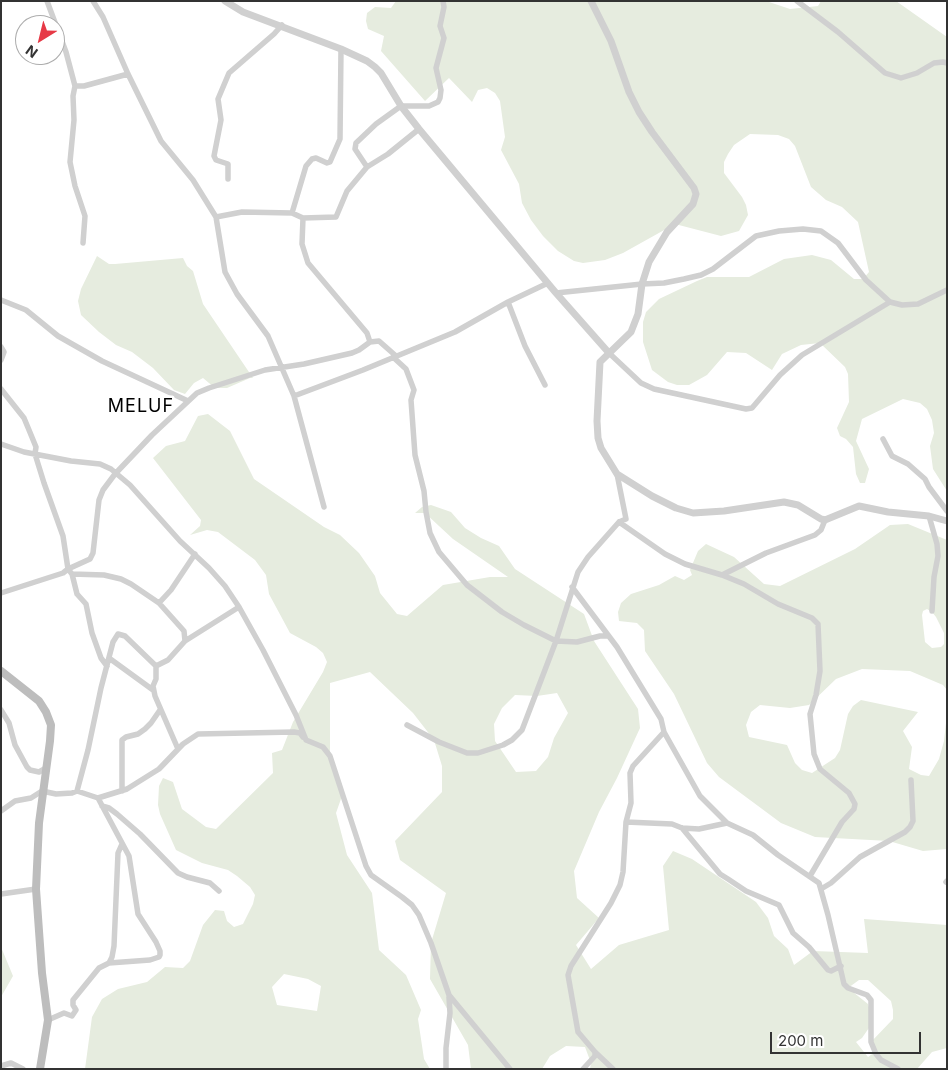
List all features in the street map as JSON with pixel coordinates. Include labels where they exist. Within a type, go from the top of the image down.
[{"type":"main road","points":[[1,671],[39,701],[51,725],[39,823],[36,888],[41,964],[48,1020],[40,1069]]},
{"type":"street","points":[[47,1],[66,52],[75,86],[72,96],[74,120],[70,162],[74,186],[85,216],[83,243]]},
{"type":"street","points":[[94,1],[161,141],[193,180],[216,217],[225,272],[237,294],[268,336],[294,396],[324,507]]},
{"type":"street","points":[[224,1],[243,12],[282,25],[341,49],[367,61],[375,67],[419,129],[556,293],[609,352],[641,383],[654,389],[746,409],[752,408],[780,375],[802,355],[890,302]]},
{"type":"street","points":[[367,167],[355,149],[356,143],[376,124],[402,106],[428,106],[438,102],[440,98],[441,90],[436,62],[444,38],[440,26],[444,7],[443,1]]},
{"type":"street","points":[[407,725],[438,742],[467,752],[478,753],[512,740],[522,730],[526,722],[556,641],[578,572],[585,561],[619,522],[626,519],[617,474],[601,448],[597,422],[600,362],[628,337],[635,325],[642,284],[649,262],[667,232],[693,204],[696,194],[694,188],[639,112],[629,92],[611,41],[591,1]]},
{"type":"street","points":[[797,1],[838,32],[885,74],[901,78],[917,74],[934,63],[947,63]]},
{"type":"street","points":[[228,179],[228,164],[216,160],[214,156],[221,120],[218,99],[229,72],[282,25]]},
{"type":"street","points":[[292,213],[306,166],[312,159],[316,158],[327,164],[330,162],[340,140],[341,49]]},
{"type":"street","points":[[75,86],[84,86],[128,74]]},
{"type":"street","points":[[216,217],[242,212],[292,213],[303,218],[336,217],[347,191],[367,167],[388,154],[419,129]]},
{"type":"street","points":[[303,218],[302,244],[308,263],[366,332],[370,342]]},
{"type":"street","points":[[556,293],[642,284],[664,284],[708,272],[756,236],[779,231],[816,230],[825,233],[842,246],[866,280],[890,302],[902,305],[918,304],[947,290]]},
{"type":"street","points":[[294,396],[455,332],[508,302],[548,283]]},
{"type":"street","points":[[1,300],[26,310],[58,336],[102,361],[188,401]]},
{"type":"street","points":[[508,302],[525,346],[545,385]]},
{"type":"street","points":[[70,572],[90,559],[93,553],[99,500],[103,490],[152,435],[197,393],[265,370],[304,364],[352,353],[370,342],[380,341],[406,368],[414,390],[411,400],[415,455],[424,490],[430,533],[439,552],[467,585],[481,596],[524,625],[556,641],[576,642],[607,636]]},
{"type":"street","points":[[1,346],[4,352],[1,360]]},
{"type":"street","points":[[1,389],[26,422],[36,447],[35,454],[63,536],[70,572],[77,594],[86,604],[92,633],[107,666]]},
{"type":"street","points":[[883,439],[892,456],[908,464],[925,479],[947,511]]},
{"type":"street","points":[[1,444],[24,452],[71,461],[100,464],[111,469],[130,485],[180,541],[220,580],[239,607],[296,715],[306,740]]},
{"type":"street","points":[[617,474],[652,496],[693,513],[791,502],[825,520]]},
{"type":"street","points":[[722,575],[766,553],[816,535],[821,530],[825,520],[859,506],[888,512],[929,516],[947,521]]},
{"type":"street","points":[[929,516],[937,544],[938,556],[934,577],[932,612]]},
{"type":"street","points":[[619,522],[665,554],[685,564],[744,584],[778,604],[812,618],[818,624],[820,671],[816,695],[810,714],[814,754],[820,769],[849,793],[855,804],[854,809],[842,822],[810,876]]},
{"type":"street","points":[[159,603],[171,590],[194,554]]},
{"type":"street","points":[[1,593],[70,572],[104,575],[121,579],[159,603],[184,631],[185,641]]},
{"type":"street","points":[[572,587],[617,647],[661,719],[664,732],[700,796],[727,823],[754,835],[778,855],[819,883],[841,966],[841,977],[848,988],[867,995],[871,1000],[871,1042],[881,1060],[898,1069]]},
{"type":"street","points":[[156,666],[168,660],[185,641],[239,607]]},
{"type":"street","points":[[77,791],[88,750],[97,703],[115,638],[118,634],[125,636],[156,666],[156,679],[153,690],[178,749]]},
{"type":"street","points":[[109,658],[153,690]]},
{"type":"street","points":[[1,710],[9,723],[15,745],[27,767],[30,770],[39,772],[46,768]]},
{"type":"street","points":[[122,791],[122,740],[138,734],[151,724],[160,710]]},
{"type":"street","points":[[613,1069],[578,1032],[568,975],[571,966],[611,903],[620,885],[623,872],[626,822],[630,803],[630,773],[633,766],[664,732]]},
{"type":"street","points":[[1,811],[15,801],[31,798],[42,791],[56,794],[77,791],[98,798],[122,791],[160,769],[183,744],[198,734],[300,733],[306,740],[324,747],[330,756],[366,866],[371,875],[412,905],[419,914],[449,995],[450,1013],[446,1069]]},
{"type":"street","points":[[821,888],[831,883],[860,857],[905,832],[910,827],[912,821],[912,780]]},
{"type":"street","points":[[48,1020],[64,1013],[72,1016],[76,1010],[73,1005],[74,1000],[96,971],[109,963],[150,960],[160,955],[156,942],[138,914],[129,856],[98,798]]},
{"type":"street","points":[[102,806],[109,808],[129,824],[178,873],[210,883],[219,891]]},
{"type":"street","points":[[626,822],[672,824],[682,828],[708,828],[727,823]]},
{"type":"street","points":[[682,828],[717,870],[728,879],[746,891],[779,905],[793,933],[809,947],[828,970],[831,971],[841,966]]},
{"type":"street","points":[[109,963],[114,946],[118,854],[122,844]]},
{"type":"street","points":[[1,894],[36,888]]},
{"type":"street","points":[[449,995],[510,1069]]},
{"type":"street","points":[[583,1069],[591,1061],[595,1052]]},
{"type":"street","points":[[1,1066],[11,1063],[23,1069]]},
{"type":"shaded area","points":[[396,1],[766,1],[790,9],[818,6],[821,1],[896,1],[947,37],[947,491],[933,469],[930,446],[934,433],[932,420],[927,409],[920,403],[903,399],[862,419],[856,441],[869,469],[865,483],[860,483],[856,474],[853,447],[846,439],[840,436],[837,428],[849,402],[848,374],[845,367],[820,343],[801,345],[782,354],[772,370],[746,353],[727,352],[707,375],[689,385],[677,385],[668,382],[652,370],[643,342],[643,322],[646,312],[659,299],[697,281],[707,277],[749,277],[784,259],[812,255],[831,260],[854,279],[863,279],[869,272],[858,222],[842,207],[826,200],[811,187],[795,146],[789,139],[778,135],[750,134],[734,145],[728,154],[724,162],[724,173],[742,197],[748,215],[739,231],[721,236],[675,224],[623,253],[605,260],[583,263],[574,261],[558,251],[543,236],[531,220],[522,203],[519,184],[501,150],[505,137],[500,101],[495,93],[487,88],[478,90],[472,102],[449,78],[425,101],[381,51],[384,36],[368,29],[367,13],[375,7],[391,8]]},
{"type":"shaded area","points":[[97,256],[109,264],[183,258],[187,266],[193,271],[203,304],[253,378],[227,388],[215,388],[203,378],[194,383],[185,394],[174,390],[153,368],[132,352],[116,345],[99,332],[81,315],[78,301],[81,289]]},
{"type":"shaded area","points":[[208,414],[230,431],[254,479],[324,527],[340,535],[359,553],[375,576],[380,593],[397,614],[407,616],[443,585],[490,577],[508,577],[453,539],[425,513],[415,513],[422,507],[431,505],[451,512],[465,528],[499,546],[515,569],[584,614],[594,641],[638,709],[640,728],[599,812],[574,871],[577,898],[599,918],[576,945],[591,969],[619,945],[669,930],[663,866],[673,851],[692,859],[756,902],[768,918],[774,936],[788,949],[794,965],[813,951],[868,953],[864,919],[947,925],[947,1048],[932,1052],[917,1069],[590,1069],[591,1063],[585,1047],[566,1046],[550,1056],[542,1069],[471,1069],[468,1045],[430,979],[431,943],[446,893],[400,860],[395,841],[442,792],[442,766],[434,740],[413,713],[370,672],[330,683],[330,756],[342,796],[336,813],[347,855],[372,893],[379,950],[406,975],[421,1010],[418,1019],[424,1059],[430,1069],[85,1069],[92,1017],[102,999],[118,989],[147,982],[165,967],[183,968],[190,961],[203,925],[215,910],[224,911],[227,921],[234,927],[243,924],[253,904],[255,895],[250,887],[237,876],[228,870],[202,863],[176,850],[158,805],[159,786],[163,778],[173,782],[182,809],[206,827],[216,829],[273,773],[272,753],[282,750],[293,722],[327,662],[323,653],[316,647],[290,633],[269,594],[266,575],[255,560],[218,532],[207,530],[190,535],[200,526],[201,520],[153,458],[166,446],[185,441],[198,416]],"holes":[[[557,693],[568,713],[554,738],[548,757],[536,771],[516,772],[495,741],[494,724],[502,708],[515,695],[537,696]],[[284,974],[308,979],[321,986],[317,1011],[277,1005],[272,987]],[[859,980],[868,980],[891,1001],[893,1019],[871,1042],[875,1052],[868,1057],[856,1042],[862,1038],[873,1022],[868,1004],[848,988]]]},
{"type":"shaded area","points":[[908,524],[947,540],[947,690],[943,685],[910,671],[862,669],[836,679],[809,705],[790,708],[760,705],[751,712],[746,725],[749,737],[787,745],[795,763],[802,770],[812,773],[835,758],[840,750],[848,714],[853,706],[861,700],[918,712],[903,731],[912,747],[909,769],[921,775],[929,776],[939,759],[944,741],[947,714],[947,849],[923,851],[889,841],[815,837],[781,823],[719,777],[707,763],[674,694],[645,651],[644,630],[637,623],[619,621],[618,612],[621,603],[631,594],[659,585],[675,576],[684,580],[692,575],[690,570],[698,551],[706,544],[734,557],[764,584],[780,586],[855,549],[890,525]],"holes":[[[927,609],[932,612],[944,633],[944,644],[941,647],[932,648],[925,642],[922,615],[923,611]]]},
{"type":"shaded area","points":[[1,947],[13,976],[1,997]]},
{"type":"district","name":"MELUF","points":[[141,407]]}]
